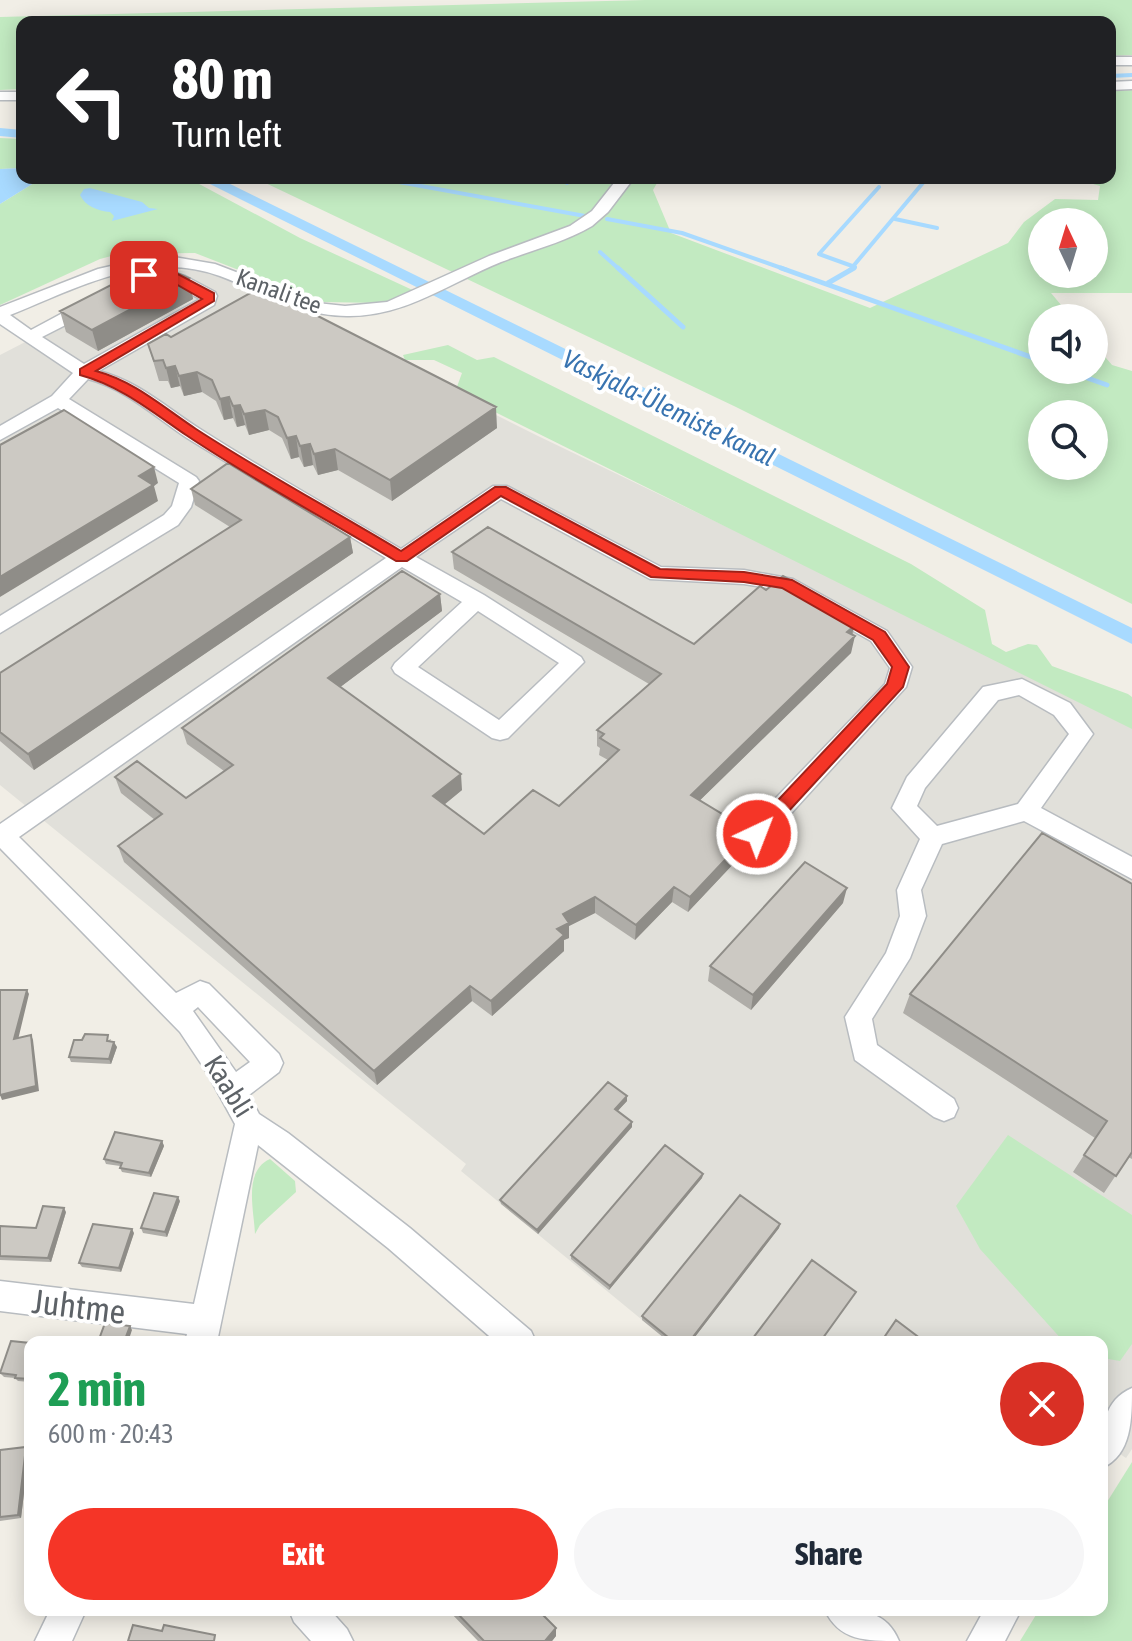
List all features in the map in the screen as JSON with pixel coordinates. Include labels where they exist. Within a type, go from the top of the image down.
[{"type":"street","name":"Kanali tee","points":[[0,315],[131,265],[168,261],[213,266],[315,308],[367,310],[419,298],[492,260],[588,222],[603,209],[622,184]]},
{"type":"street","points":[[0,434],[58,400],[84,372],[208,301],[209,296],[170,275],[144,275],[131,282]]},
{"type":"street","points":[[30,337],[106,296]]},
{"type":"street","points":[[84,372],[110,368],[139,357],[220,313]]},
{"type":"street","points":[[0,315],[84,372],[95,387],[137,413],[191,432],[401,558],[477,600],[509,618],[573,662],[500,732],[403,668],[477,600]]},
{"type":"street","points":[[0,626],[171,520],[181,507],[189,481],[58,400]]},
{"type":"street","points":[[2,835],[500,490],[657,574],[744,577],[786,584],[879,636],[901,667],[895,687],[757,834]]},
{"type":"street","points":[[1022,687],[1062,709],[1082,734],[1026,811],[933,837],[904,808],[915,783],[991,693],[1022,687]]},
{"type":"street","points":[[1026,811],[1132,869]]},
{"type":"street","name":"Kaabli","points":[[2,835],[174,1009],[207,1049],[249,1123],[377,1220],[513,1336]]},
{"type":"street","points":[[933,837],[909,890],[913,916],[897,958],[858,1017],[865,1052],[944,1108]]},
{"type":"street","points":[[174,1009],[200,992],[269,1063],[232,1092]]},
{"type":"street","name":"Juhtme","points":[[0,1296],[203,1332],[249,1123]]},
{"type":"street","points":[[1108,1442],[1132,1404]]},
{"type":"street","points":[[53,1641],[66,1616]]},
{"type":"street","points":[[312,1616],[335,1641]]},
{"type":"street","points":[[850,1616],[881,1641]]},
{"type":"street","points":[[985,1641],[1000,1616]]},
{"type":"shaded area","points":[[206,269],[538,436],[1132,722],[1132,1449],[1126,1458],[1108,1446],[1108,1336],[662,1336],[461,1171],[466,1164],[0,785],[0,355],[161,272]]},
{"type":"green space","points":[[645,0],[1132,0],[1132,55],[1116,56],[1116,16],[38,16]]},
{"type":"green space","points":[[0,17],[16,17],[16,89],[0,90]]},
{"type":"green space","points":[[1132,90],[1132,293],[1051,293],[1060,304],[1028,304],[1028,384],[1108,384],[1108,360],[1112,365],[1132,371],[1132,604],[736,407],[268,184],[656,184],[653,190],[671,233],[870,308],[1008,243],[1028,219],[1028,288],[1108,288],[1108,208],[1043,208],[1055,199],[1098,200],[1100,186],[1093,184],[1116,184],[1116,91]]},
{"type":"green space","points":[[0,138],[16,139],[16,168],[0,169]]},
{"type":"green space","points":[[32,184],[199,184],[300,238],[419,293],[382,303],[321,302],[195,253],[119,254],[100,259],[0,305],[0,204]]},
{"type":"green space","points":[[448,345],[477,360],[494,357],[911,564],[985,610],[992,644],[1006,652],[1028,644],[1037,645],[1052,666],[1128,694],[1132,697],[1132,729],[455,392],[462,373],[434,360],[405,360],[403,355]]},
{"type":"green space","points":[[1008,1135],[1132,1215],[1132,1344],[1120,1361],[1108,1359],[1108,1336],[1059,1336],[980,1249],[956,1206]]},
{"type":"green space","points":[[270,1159],[295,1181],[296,1192],[260,1225],[255,1234],[253,1182],[256,1172]]},
{"type":"green space","points":[[1132,1462],[1132,1641],[1020,1641],[1035,1616],[1108,1616],[1108,1500]]},
{"type":"water","points":[[16,168],[16,184],[32,184],[0,204],[0,169]]},
{"type":"water","points":[[90,188],[158,209],[112,221],[114,216],[110,212],[92,207],[82,199],[80,195],[84,189]]},
{"type":"building","points":[[154,263],[189,278],[92,330],[60,311]]},
{"type":"building","points":[[261,287],[496,407],[390,480],[335,449],[314,454],[310,444],[300,446],[296,436],[287,438],[278,417],[265,410],[244,414],[240,405],[233,406],[229,397],[220,399],[212,380],[197,372],[179,376],[175,366],[166,368],[163,360],[154,361],[148,344],[166,334],[171,337]]},
{"type":"building","points":[[64,410],[154,467],[139,476],[153,485],[0,577],[0,445]]},
{"type":"building","points":[[228,463],[350,537],[28,754],[0,732],[0,673],[241,520],[191,489]]},
{"type":"building","points":[[488,527],[694,644],[760,586],[766,590],[783,576],[854,616],[848,622],[854,626],[847,632],[855,636],[691,795],[737,823],[725,835],[740,844],[690,897],[674,887],[636,925],[595,897],[563,914],[569,923],[557,929],[564,935],[491,1001],[470,986],[374,1071],[118,846],[162,814],[115,777],[137,761],[186,798],[233,765],[182,728],[402,571],[440,594],[328,678],[461,774],[433,796],[484,834],[533,790],[559,806],[619,750],[600,738],[604,734],[597,730],[661,674],[452,552]]},
{"type":"building","points":[[1042,833],[1132,884],[1132,1152],[1116,1176],[1084,1155],[1107,1121],[910,994]]},
{"type":"building","points":[[805,862],[847,888],[753,995],[710,966]]},
{"type":"building","points":[[0,990],[27,990],[14,1039],[31,1035],[36,1086],[0,1095]]},
{"type":"building","points":[[85,1034],[108,1035],[107,1041],[114,1042],[109,1059],[69,1057],[74,1040],[82,1040]]},
{"type":"building","points":[[608,1082],[627,1096],[615,1109],[632,1122],[537,1230],[500,1200]]},
{"type":"building","points":[[115,1132],[162,1141],[149,1173],[120,1168],[122,1163],[104,1159]]},
{"type":"building","points":[[665,1145],[703,1174],[610,1286],[571,1255]]},
{"type":"building","points":[[154,1193],[178,1197],[165,1232],[141,1228]]},
{"type":"building","points":[[740,1195],[780,1224],[694,1336],[667,1336],[642,1316]]},
{"type":"building","points":[[43,1206],[64,1208],[48,1258],[0,1256],[0,1226],[36,1228]]},
{"type":"building","points":[[93,1224],[132,1229],[119,1268],[79,1263]]},
{"type":"building","points":[[812,1260],[856,1292],[824,1336],[755,1336]]},
{"type":"building","points":[[896,1320],[917,1336],[885,1336]]},
{"type":"building","points":[[105,1323],[130,1326],[126,1336],[100,1336]]},
{"type":"building","points":[[11,1341],[24,1342],[24,1379],[0,1373]]},
{"type":"building","points":[[24,1447],[18,1515],[0,1517],[0,1450]]},
{"type":"building","points":[[460,1616],[544,1616],[556,1628],[545,1641],[484,1641]]},
{"type":"building","points":[[133,1625],[162,1631],[164,1625],[215,1635],[214,1641],[128,1641]]},
{"type":"waterway","points":[[1116,76],[1132,75]]},
{"type":"waterway","name":"Vaskjala-Ülemiste kanal","points":[[0,132],[16,133]]},
{"type":"waterway","name":"Vaskjala-Ülemiste kanal","points":[[218,184],[1132,637]]},
{"type":"waterway","points":[[410,184],[585,216]]},
{"type":"waterway","points":[[853,266],[922,184]]},
{"type":"waterway","points":[[853,266],[819,254],[879,187]]},
{"type":"waterway","points":[[607,219],[682,233],[787,270]]},
{"type":"waterway","points":[[895,219],[937,228]]},
{"type":"waterway","points":[[600,252],[620,270]]},
{"type":"waterway","points":[[850,270],[853,266]]},
{"type":"waterway","points":[[618,268],[683,327]]},
{"type":"waterway","points":[[781,268],[1028,356]]},
{"type":"waterway","points":[[828,283],[854,268]]},
{"type":"route","points":[[144,275],[170,275],[209,296],[208,301],[84,372],[110,379],[153,404],[191,432],[269,476],[401,558],[500,490],[657,574],[744,577],[786,584],[879,636],[901,667],[895,687],[757,834]]}]
